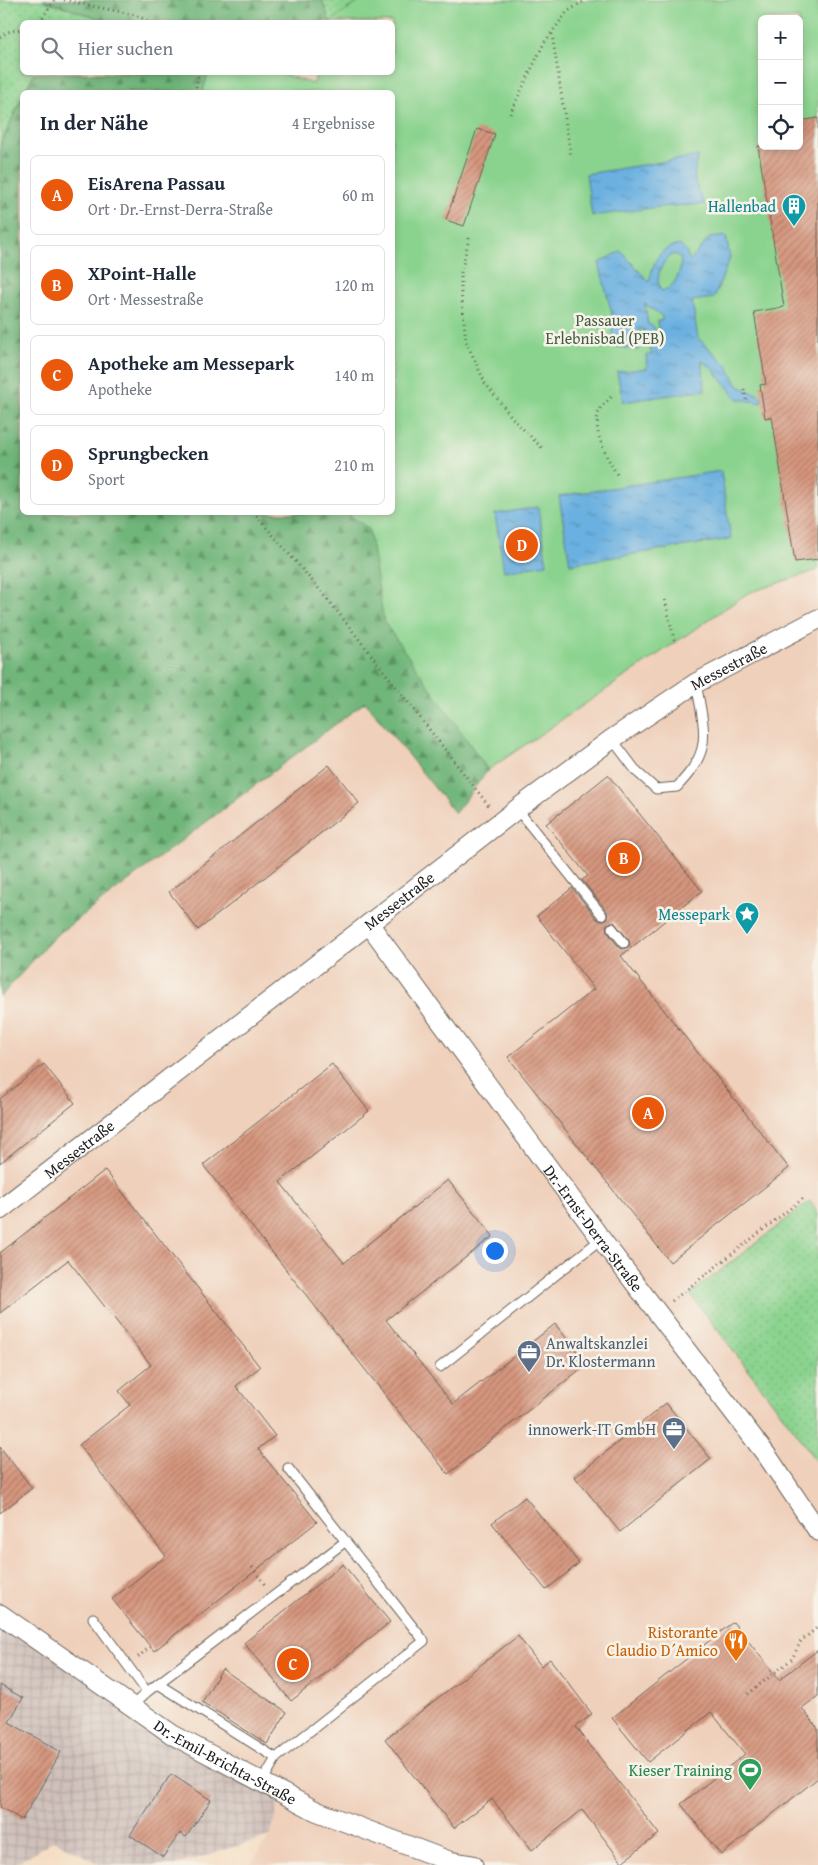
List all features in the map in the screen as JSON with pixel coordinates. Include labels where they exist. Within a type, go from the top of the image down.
[{"type":"street","name":"Messestraße","points":[[0,1210],[517,809],[612,739],[696,683],[818,619]]},
{"type":"street","name":"Dr.-Ernst-Derra-Straße","points":[[369,924],[601,1239],[768,1457],[818,1531]]},
{"type":"street","name":"Dr.-Emil-Brichta-Straße","points":[[0,1614],[173,1735],[316,1811],[449,1861],[473,1865]]},
{"type":"lane","points":[[612,739],[637,772],[656,789],[677,787],[690,773],[702,748],[702,715],[696,683]]},
{"type":"lane","points":[[517,809],[602,915]]},
{"type":"lane","points":[[612,928],[624,943]]},
{"type":"lane","points":[[440,1367],[601,1239]]},
{"type":"lane","points":[[262,1782],[276,1758],[424,1641],[288,1468]]},
{"type":"lane","points":[[132,1706],[147,1692],[346,1541]]},
{"type":"lane","points":[[93,1618],[147,1692]]},
{"type":"lane","points":[[158,1684],[276,1758]]},
{"type":"path","points":[[41,20],[54,0]]},
{"type":"path","points":[[64,0],[135,15],[146,20]]},
{"type":"path","points":[[510,114],[544,43],[568,12],[585,0]]},
{"type":"path","points":[[0,37],[7,32],[20,29]]},
{"type":"path","points":[[551,33],[571,157]]},
{"type":"path","points":[[195,90],[198,75]]},
{"type":"path","points":[[469,238],[460,273],[466,341],[485,382],[514,420],[543,449]]},
{"type":"path","points":[[744,388],[746,400]]},
{"type":"path","points":[[611,397],[600,409],[597,429],[605,455],[618,476]]},
{"type":"path","points":[[256,515],[326,597],[501,822]]},
{"type":"path","points":[[665,600],[675,643]]},
{"type":"path","points":[[658,1312],[805,1196]]},
{"type":"path","points":[[252,1567],[273,1596]]},
{"type":"path","points":[[748,1694],[792,1659],[801,1641],[818,1627]]},
{"type":"shaded area","points":[[362,0],[818,0],[818,1865],[250,1865],[270,1836],[262,1782],[0,1614],[0,997],[54,937],[365,702],[455,812],[369,529],[350,515],[395,515],[395,90],[204,90],[207,75],[286,75],[313,84],[316,75],[395,75],[395,20],[332,20]]},
{"type":"shaded area","points":[[0,1614],[173,1735],[282,1792],[270,1836],[175,1865],[101,1865],[54,1840],[14,1865],[0,1865]]},
{"type":"green space","points":[[0,0],[42,0],[104,20],[20,20],[20,75],[34,75],[26,90],[20,90],[20,101],[0,146]]},
{"type":"green space","points":[[42,0],[322,0],[329,20],[104,20]]},
{"type":"green space","points":[[322,0],[362,0],[333,20],[329,20]]},
{"type":"green space","name":"Passauer Erlebnisbad (PEB)","points":[[362,0],[818,0],[818,570],[748,593],[488,770],[384,622],[369,529],[350,515],[395,515],[395,90],[204,90],[207,75],[286,75],[313,84],[316,75],[395,75],[395,20],[332,20]]},
{"type":"green space","points":[[207,75],[204,90],[26,90],[32,76]]},
{"type":"green space","points":[[20,101],[20,515],[350,515],[369,529],[385,622],[488,770],[455,813],[365,702],[54,937],[0,997],[0,146]]},
{"type":"green space","points":[[810,1201],[818,1214],[818,1465],[798,1435],[690,1294]]},
{"type":"water","points":[[699,156],[695,168],[695,180],[705,204],[659,207],[592,216],[586,174]]},
{"type":"water","points":[[726,236],[730,258],[714,298],[692,301],[698,338],[727,365],[738,386],[761,396],[762,403],[737,399],[713,369],[702,361],[705,390],[623,402],[617,372],[647,368],[646,355],[652,355],[643,329],[640,329],[638,350],[613,346],[611,319],[613,318],[599,263],[621,251],[649,282],[655,262],[666,249],[680,245],[686,251],[690,261],[709,238]],"holes":[[[674,254],[680,257],[679,272],[671,286],[662,291],[658,281],[660,270],[666,260]],[[645,304],[662,316],[662,320],[658,321],[657,324],[660,332],[660,337],[657,339],[654,327],[648,324]]]},
{"type":"water","points":[[721,471],[731,539],[570,564],[559,496]]},
{"type":"water","points":[[538,507],[547,564],[504,571],[495,514]]},
{"type":"building","points":[[818,118],[818,559],[795,562],[772,417],[765,418],[760,385],[766,384],[754,312],[784,307],[759,150],[803,150],[803,120]]},
{"type":"building","points":[[477,129],[495,134],[464,226],[446,220]]},
{"type":"building","points":[[329,765],[359,803],[198,930],[169,892]]},
{"type":"building","points":[[608,775],[702,891],[621,956],[789,1168],[670,1262],[508,1057],[594,989],[537,916],[572,888],[597,919],[602,921],[608,918],[607,911],[582,880],[588,876],[546,824]],"holes":[[[614,922],[629,940],[630,945],[622,949],[607,931],[606,925]]]},
{"type":"building","points":[[44,1064],[75,1103],[0,1163],[0,1099]]},
{"type":"building","points":[[332,1064],[369,1111],[280,1182],[344,1263],[448,1180],[493,1236],[386,1320],[453,1404],[555,1324],[587,1364],[448,1474],[203,1165]]},
{"type":"building","points":[[105,1170],[260,1367],[236,1386],[275,1436],[258,1449],[317,1522],[154,1651],[112,1599],[166,1556],[79,1445],[130,1405],[119,1391],[151,1365],[68,1260],[0,1313],[0,1253]]},
{"type":"building","points":[[666,1403],[711,1459],[620,1532],[575,1477]]},
{"type":"building","points":[[0,1447],[32,1488],[0,1513]]},
{"type":"building","points":[[525,1497],[579,1563],[546,1590],[492,1523]]},
{"type":"building","points":[[343,1564],[390,1622],[291,1701],[244,1643]]},
{"type":"building","points":[[733,1622],[779,1680],[818,1650],[818,1696],[802,1708],[818,1729],[818,1778],[721,1855],[681,1804],[745,1754],[711,1712],[648,1762],[612,1718]]},
{"type":"building","points":[[518,1636],[541,1666],[550,1659],[592,1714],[576,1727],[659,1834],[622,1862],[582,1810],[532,1850],[492,1799],[454,1828],[385,1739]]},
{"type":"building","points":[[222,1669],[287,1712],[267,1744],[202,1702]]},
{"type":"building","points":[[0,1685],[23,1698],[9,1722],[61,1752],[22,1820],[0,1807]]},
{"type":"building","points":[[171,1774],[211,1800],[186,1837],[180,1833],[163,1857],[130,1835]]},
{"type":"place","name":"Hallenbad","points":[[794,227]]},
{"type":"place","name":"Sprungbecken","points":[[522,545]]},
{"type":"place","name":"XPoint-Halle","points":[[624,858]]},
{"type":"place","name":"Messepark","points":[[747,935]]},
{"type":"place","name":"EisArena Passau","points":[[648,1113]]},
{"type":"place","name":"Anwaltskanzlei Dr. Klostermann","points":[[529,1373]]},
{"type":"place","name":"innowerk-IT GmbH","points":[[674,1450]]},
{"type":"place","name":"Ristorante Claudio D´Amico","points":[[736,1662]]},
{"type":"place","name":"Apotheke am Messepark","points":[[293,1664]]},
{"type":"place","name":"Kieser Training","points":[[750,1791]]}]
